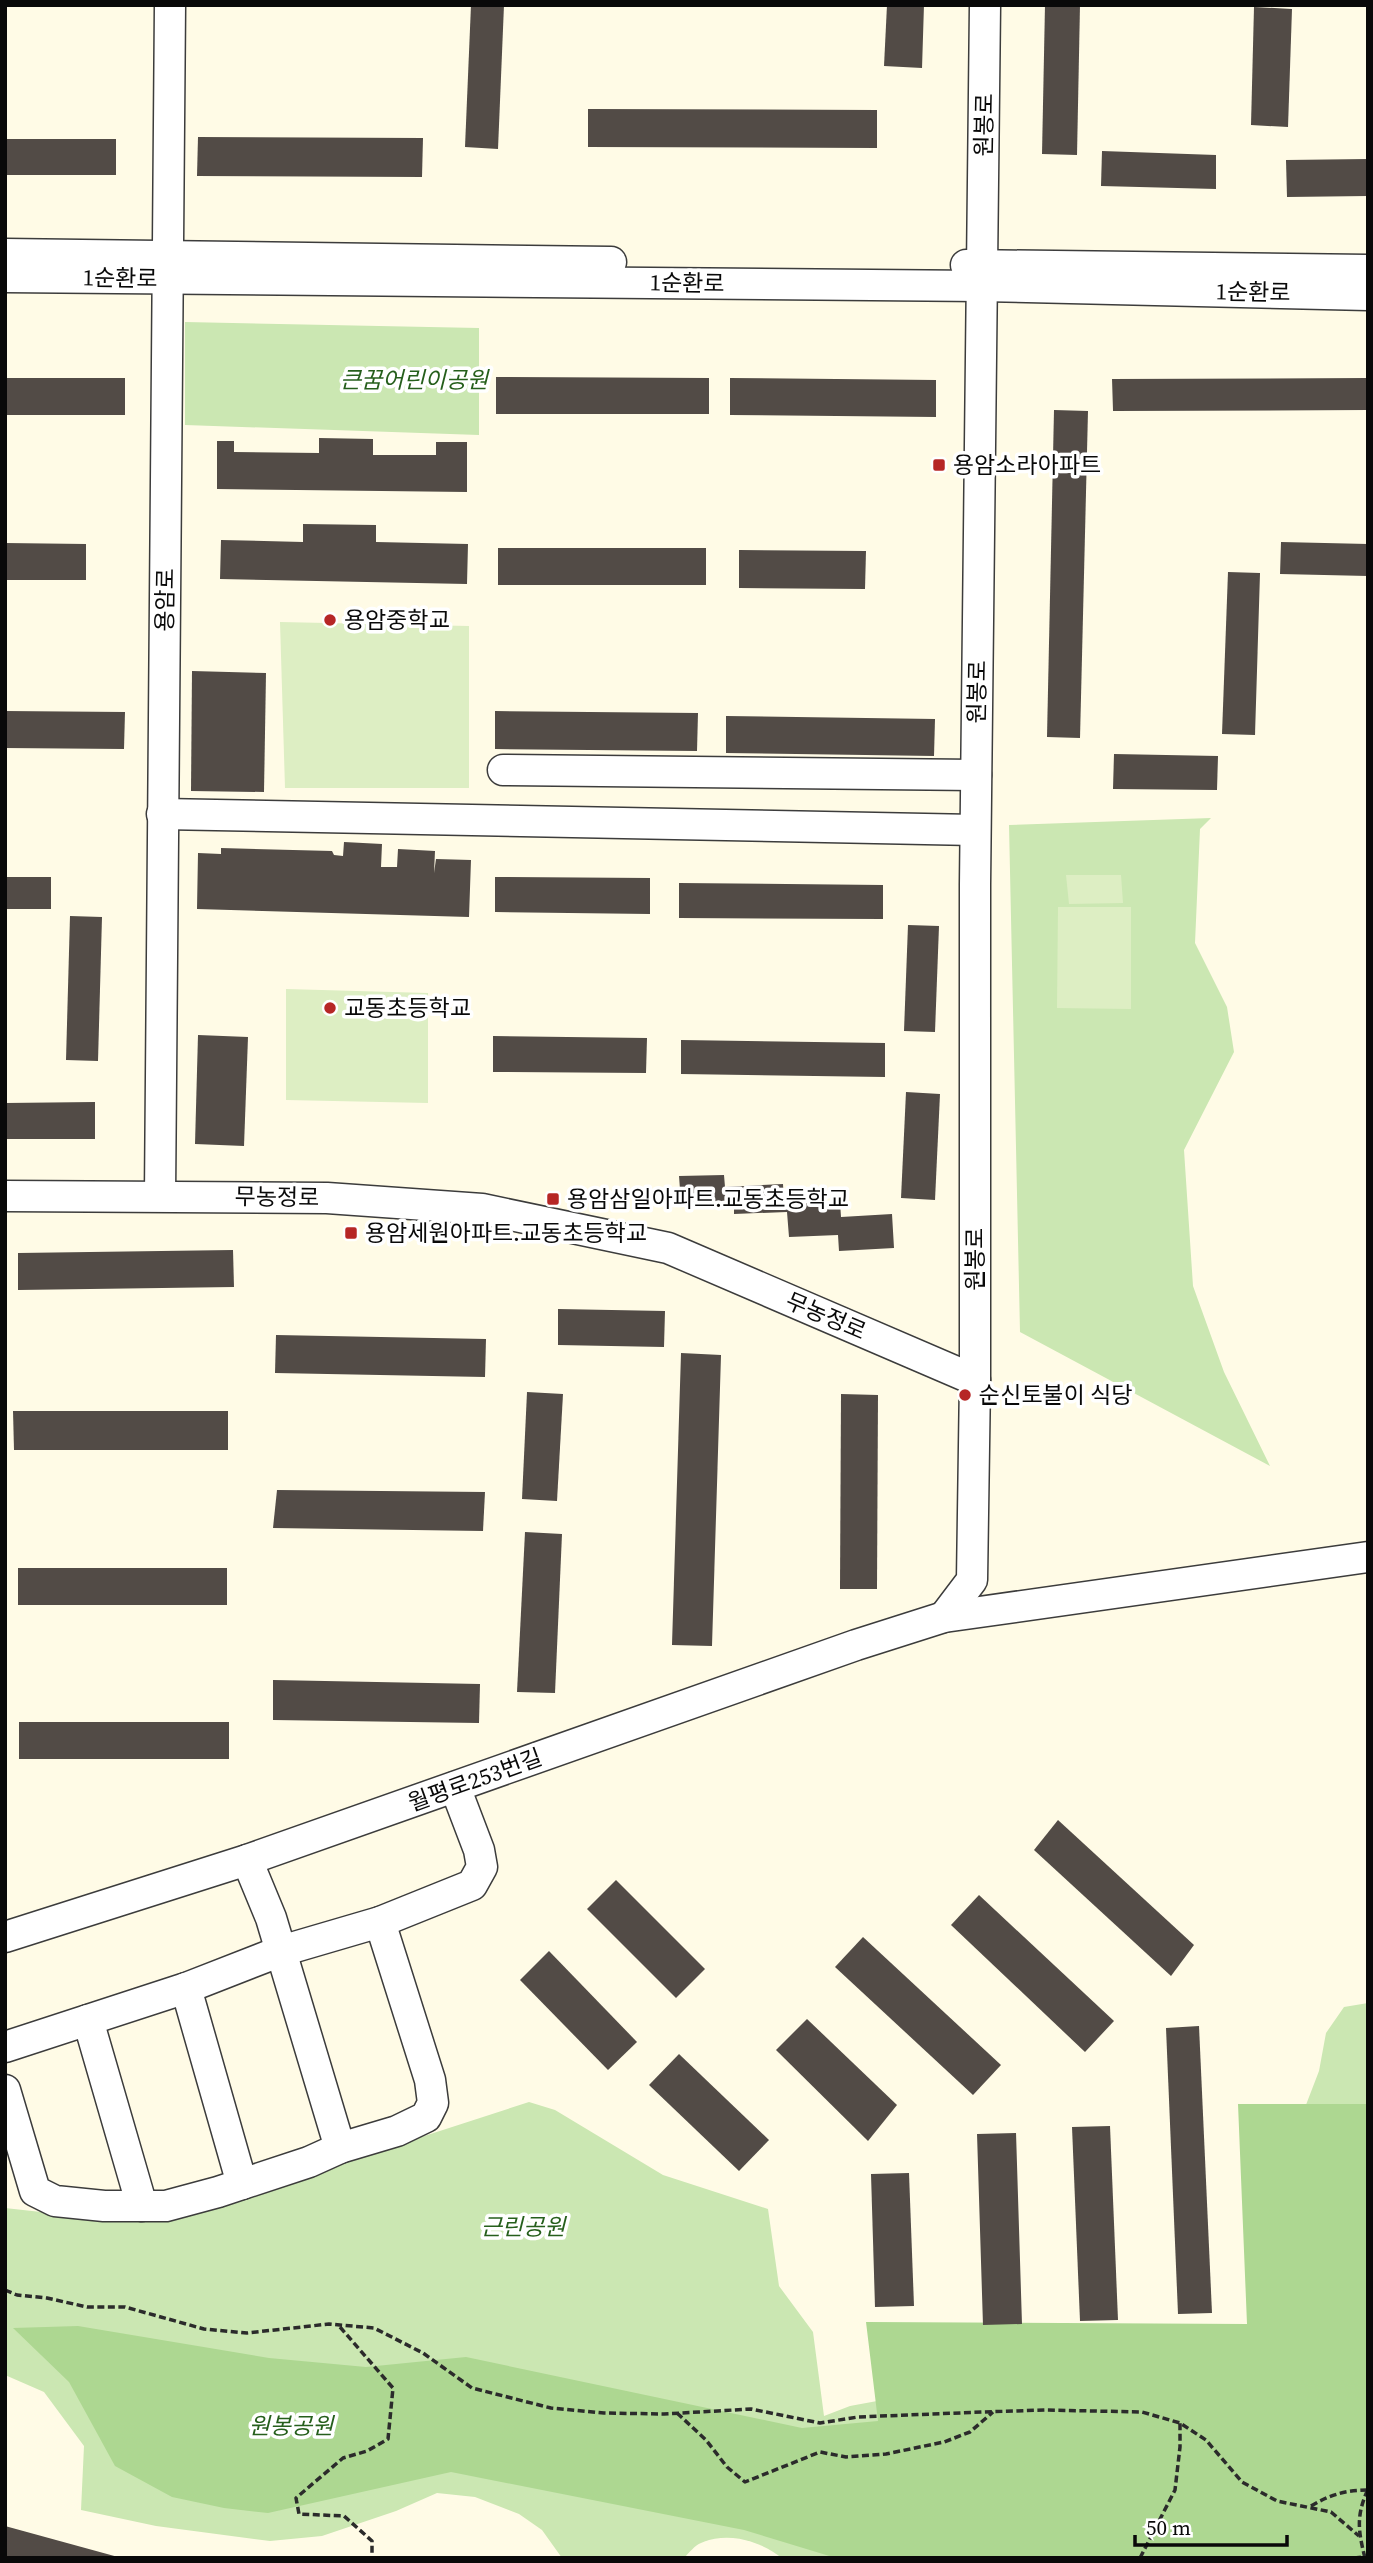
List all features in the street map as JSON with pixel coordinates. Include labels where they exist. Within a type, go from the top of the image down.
[{"type":"street","name":"용암로","points":[[160,1196],[162,814],[170,268],[170,5]]},
{"type":"street","name":"원봉로","points":[[975,1380],[975,830],[985,5]]},
{"type":"street","name":"1순환로","points":[[5,254],[170,268]]},
{"type":"street","name":"1순환로","points":[[5,276],[170,268],[981,276],[1368,270]]},
{"type":"street","name":"1순환로","points":[[981,276],[1368,295]]},
{"type":"street","points":[[503,770],[976,775]]},
{"type":"street","points":[[162,814],[975,830]]},
{"type":"street","name":"무농정로","points":[[5,1196],[327,1198],[482,1209],[668,1248],[975,1380]]},
{"type":"street","points":[[944,1617],[972,1580],[975,1380]]},
{"type":"street","points":[[944,1617],[1368,1557]]},
{"type":"street","name":"월평로253번길","points":[[5,1937],[247,1860],[856,1645],[944,1617]]},
{"type":"street","points":[[5,2047],[186,1988],[281,1951],[380,1922],[472,1885],[482,1867],[479,1850],[455,1787]]},
{"type":"street","points":[[247,1860],[271,1918],[340,2148]]},
{"type":"street","points":[[5,2090],[35,2191],[55,2201],[104,2206],[166,2206],[309,2162],[340,2148],[407,2126],[426,2117],[433,2103],[430,2080],[380,1922]]},
{"type":"street","points":[[186,1988],[242,2184]]},
{"type":"street","points":[[88,2020],[142,2206]]},
{"type":"path","points":[[5,2290],[17,2295],[87,2306],[125,2308],[204,2329],[247,2333],[338,2325],[374,2328],[423,2353],[472,2388],[551,2408],[604,2413],[751,2409],[820,2423],[858,2417],[1045,2410],[1142,2412],[1180,2423],[1206,2440],[1242,2482],[1277,2501],[1331,2512],[1359,2536]]},
{"type":"path","points":[[338,2325],[393,2388],[388,2439],[367,2451],[343,2458],[296,2498],[299,2514],[344,2516],[372,2541],[372,2558]]},
{"type":"path","points":[[677,2413],[706,2440],[727,2468],[745,2482],[820,2452],[846,2457],[886,2454],[944,2442],[970,2432],[994,2412]]},
{"type":"path","points":[[1140,2558],[1175,2490],[1181,2447],[1180,2423]]},
{"type":"path","points":[[1311,2506],[1329,2495],[1367,2490],[1358,2515],[1359,2536],[1365,2558],[1354,2558]]},
{"type":"green space","name":"큰꿈어린이공원","points":[[185,322],[479,328],[479,435],[185,425]]},
{"type":"green space","points":[[280,622],[469,626],[469,788],[285,788]]},
{"type":"green space","points":[[1211,818],[1200,829],[1195,943],[1227,1007],[1234,1052],[1184,1150],[1193,1286],[1224,1372],[1270,1466],[1020,1332],[1009,825]]},
{"type":"green space","points":[[1066,875],[1121,875],[1123,903],[1069,904]]},
{"type":"green space","points":[[1058,907],[1131,907],[1131,1009],[1057,1008]]},
{"type":"green space","points":[[286,989],[428,993],[428,1103],[286,1100]]},
{"type":"green space","name":"원봉공원","points":[[1368,2003],[1368,2558],[782,2558],[754,2543],[722,2538],[699,2544],[684,2558],[562,2558],[542,2530],[519,2514],[475,2497],[437,2493],[396,2511],[322,2536],[270,2541],[156,2526],[81,2510],[84,2446],[44,2392],[5,2375],[5,2208],[77,2216],[304,2175],[529,2102],[555,2110],[663,2175],[768,2209],[779,2286],[813,2332],[824,2416],[850,2406],[915,2394],[1249,2410],[1264,2214],[1319,2071],[1326,2033],[1344,2007]]},
{"type":"green space","name":"원봉공원","points":[[1238,2104],[1368,2104],[1368,2558],[836,2558],[744,2530],[451,2472],[268,2513],[224,2508],[172,2497],[115,2466],[69,2382],[13,2328],[78,2326],[269,2358],[366,2367],[466,2357],[802,2428],[878,2421],[866,2322],[1247,2324]]},
{"type":"building","points":[[471,5],[504,5],[498,149],[465,147]]},
{"type":"building","points":[[887,5],[924,5],[922,68],[884,66]]},
{"type":"building","points":[[1045,5],[1080,5],[1077,155],[1042,154]]},
{"type":"building","points":[[1254,7],[1292,9],[1288,127],[1251,125]]},
{"type":"building","points":[[588,109],[877,110],[877,148],[588,147]]},
{"type":"building","points":[[198,137],[423,138],[422,177],[197,176]]},
{"type":"building","points":[[5,139],[116,139],[116,175],[5,175]]},
{"type":"building","points":[[1102,151],[1216,155],[1216,189],[1101,186]]},
{"type":"building","points":[[1368,159],[1368,196],[1287,197],[1286,160]]},
{"type":"building","points":[[496,377],[709,378],[709,414],[496,414]]},
{"type":"building","points":[[5,378],[125,378],[125,415],[5,415]]},
{"type":"building","points":[[730,378],[936,380],[936,417],[730,415]]},
{"type":"building","points":[[1368,378],[1368,410],[1113,411],[1112,379]]},
{"type":"building","points":[[1054,410],[1088,411],[1080,738],[1047,737]]},
{"type":"building","points":[[319,438],[373,439],[373,455],[436,455],[436,442],[467,442],[467,492],[217,489],[217,441],[234,441],[234,452],[319,453]]},
{"type":"building","points":[[303,524],[376,525],[376,542],[468,544],[467,584],[220,579],[221,540],[303,542]]},
{"type":"building","points":[[1281,542],[1368,544],[1368,576],[1280,574]]},
{"type":"building","points":[[5,543],[86,544],[86,580],[5,580]]},
{"type":"building","points":[[498,548],[706,548],[706,585],[498,585]]},
{"type":"building","points":[[739,550],[866,551],[865,589],[739,588]]},
{"type":"building","points":[[1228,572],[1260,573],[1255,735],[1222,734]]},
{"type":"building","points":[[192,671],[266,673],[264,792],[191,791]]},
{"type":"building","points":[[5,711],[125,712],[124,749],[5,748]]},
{"type":"building","points":[[495,711],[698,713],[697,751],[495,749]]},
{"type":"building","points":[[726,716],[935,719],[934,756],[726,753]]},
{"type":"building","points":[[1114,754],[1218,756],[1217,790],[1113,789]]},
{"type":"building","points":[[344,842],[382,844],[381,867],[397,867],[398,849],[435,851],[434,873],[436,859],[471,860],[469,917],[197,909],[198,853],[221,854],[221,848],[332,851],[334,855],[343,856]]},
{"type":"building","points":[[5,877],[51,877],[51,909],[5,909]]},
{"type":"building","points":[[495,877],[650,878],[650,914],[495,912]]},
{"type":"building","points":[[679,883],[883,885],[883,919],[679,918]]},
{"type":"building","points":[[70,916],[102,917],[98,1061],[66,1060]]},
{"type":"building","points":[[908,925],[939,926],[935,1032],[904,1031]]},
{"type":"building","points":[[198,1035],[248,1037],[244,1146],[195,1144]]},
{"type":"building","points":[[493,1036],[647,1038],[646,1073],[493,1072]]},
{"type":"building","points":[[681,1040],[885,1043],[885,1077],[681,1074]]},
{"type":"building","points":[[906,1092],[940,1094],[935,1200],[901,1198]]},
{"type":"building","points":[[95,1102],[95,1139],[5,1139],[5,1103]]},
{"type":"building","points":[[724,1175],[725,1187],[783,1184],[784,1204],[840,1202],[841,1217],[892,1214],[894,1248],[839,1251],[838,1235],[789,1237],[787,1212],[734,1214],[734,1201],[681,1203],[679,1176]]},
{"type":"building","points":[[233,1250],[234,1287],[18,1290],[18,1253]]},
{"type":"building","points":[[558,1309],[665,1311],[664,1347],[558,1345]]},
{"type":"building","points":[[276,1335],[486,1339],[485,1377],[275,1373]]},
{"type":"building","points":[[681,1353],[721,1355],[712,1646],[672,1645]]},
{"type":"building","points":[[527,1392],[563,1394],[557,1501],[522,1499]]},
{"type":"building","points":[[841,1394],[878,1395],[877,1589],[840,1589]]},
{"type":"building","points":[[13,1411],[228,1411],[228,1450],[14,1450]]},
{"type":"building","points":[[277,1490],[485,1492],[483,1531],[273,1528]]},
{"type":"building","points":[[525,1532],[562,1534],[555,1693],[517,1692]]},
{"type":"building","points":[[18,1568],[227,1568],[227,1605],[18,1605]]},
{"type":"building","points":[[273,1680],[480,1684],[479,1723],[273,1720]]},
{"type":"building","points":[[19,1722],[229,1722],[229,1759],[19,1759]]},
{"type":"building","points":[[1058,1820],[1194,1945],[1171,1976],[1034,1850]]},
{"type":"building","points":[[616,1880],[705,1969],[676,1998],[587,1909]]},
{"type":"building","points":[[979,1895],[1114,2021],[1085,2052],[951,1925]]},
{"type":"building","points":[[863,1937],[1001,2065],[973,2095],[835,1967]]},
{"type":"building","points":[[549,1951],[637,2042],[608,2070],[520,1980]]},
{"type":"building","points":[[807,2019],[897,2105],[868,2141],[776,2050]]},
{"type":"building","points":[[1199,2026],[1212,2313],[1178,2314],[1166,2028]]},
{"type":"building","points":[[679,2054],[769,2140],[739,2171],[649,2085]]},
{"type":"building","points":[[1110,2126],[1118,2320],[1080,2321],[1072,2127]]},
{"type":"building","points":[[1016,2133],[1022,2324],[983,2325],[977,2134]]},
{"type":"building","points":[[909,2173],[914,2306],[875,2307],[871,2174]]},
{"type":"building","points":[[5,2526],[118,2557],[118,2558],[5,2558]]},
{"type":"place","name":"용암소라아파트","points":[[939,465]]},
{"type":"place","name":"용암중학교","points":[[330,620]]},
{"type":"place","name":"교동초등학교","points":[[330,1008]]},
{"type":"place","name":"용암삼일아파트.교동초등학교","points":[[553,1199]]},
{"type":"place","name":"용암세원아파트.교동초등학교","points":[[351,1233]]},
{"type":"place","name":"순신토불이 식당","points":[[965,1395]]},
{"type":"park label","name":"근린공원","points":[[523,2227]]}]
